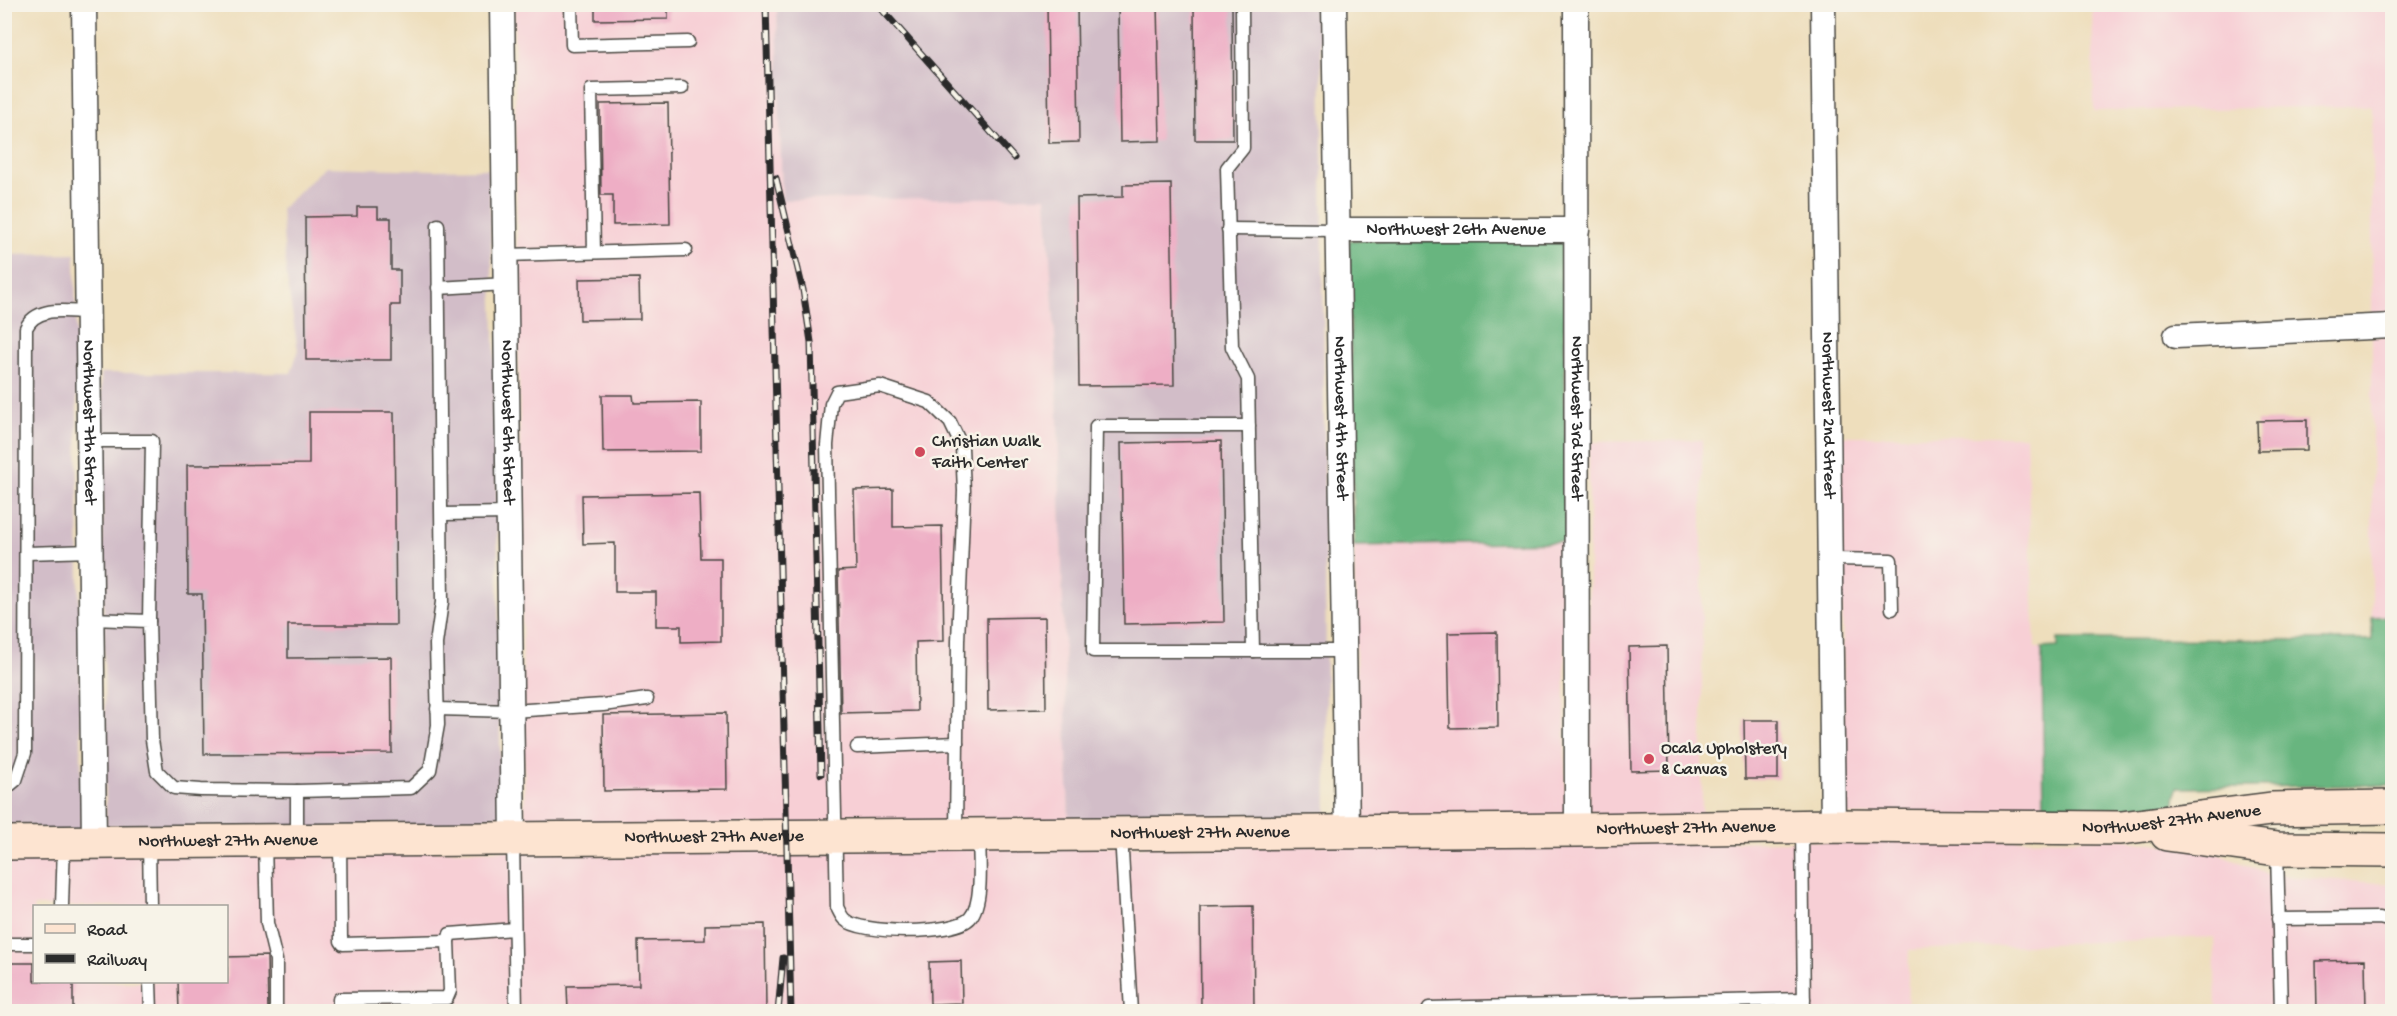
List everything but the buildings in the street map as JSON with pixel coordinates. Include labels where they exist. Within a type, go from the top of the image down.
[{"type":"main road","name":"Northwest 27th Avenue","points":[[4,843],[1818,826],[2121,828],[2271,809],[2392,807]]},
{"type":"main road","points":[[2121,828],[2277,849],[2392,850]]},
{"type":"street","name":"Northwest 7th Street","points":[[79,842],[92,619],[84,4]]},
{"type":"street","name":"Northwest 6th Street","points":[[502,4],[513,839]]},
{"type":"street","name":"Northwest 4th Street","points":[[1334,4],[1347,831]]},
{"type":"street","name":"Northwest 3rd Street","points":[[1576,4],[1577,830]]},
{"type":"street","name":"Northwest 2nd Street","points":[[1818,826],[1830,559],[1823,4]]},
{"type":"street","name":"Northwest 26th Avenue","points":[[1336,230],[1576,230]]},
{"type":"street","points":[[2176,336],[2392,326]]},
{"type":"lane","points":[[571,4],[572,45],[688,42]]},
{"type":"lane","points":[[1242,4],[1243,148],[1227,168],[1232,347],[1248,379],[1252,651]]},
{"type":"lane","points":[[594,252],[591,90],[682,88]]},
{"type":"lane","points":[[89,441],[152,441],[148,621],[152,740],[157,771],[174,788],[201,790],[297,791],[411,788],[430,770],[438,725],[436,644],[442,602],[443,514],[439,388],[438,225]]},
{"type":"lane","points":[[1228,229],[1336,230]]},
{"type":"lane","points":[[505,255],[686,250]]},
{"type":"lane","points":[[438,288],[506,284]]},
{"type":"lane","points":[[4,790],[16,780],[25,753],[26,328],[30,320],[46,312],[88,312]]},
{"type":"lane","points":[[880,386],[929,402],[950,422],[962,447],[964,491],[958,641],[957,743],[968,835],[978,900],[970,918],[956,927],[893,932],[861,927],[844,920],[837,907],[827,445],[831,404],[837,392],[880,386]]},
{"type":"lane","points":[[1249,426],[1096,426],[1093,651],[1344,651]]},
{"type":"lane","points":[[443,514],[509,513]]},
{"type":"lane","points":[[27,553],[91,551]]},
{"type":"lane","points":[[1830,559],[1891,560],[1892,609]]},
{"type":"lane","points":[[92,619],[148,621]]},
{"type":"lane","points":[[437,709],[512,711],[603,705],[647,699]]},
{"type":"lane","points":[[857,747],[957,743]]},
{"type":"lane","points":[[276,1011],[276,960],[267,923],[281,840],[297,791]]},
{"type":"lane","points":[[1429,1011],[1429,1008],[1804,1005],[1818,826]]},
{"type":"lane","points":[[1121,833],[1131,1011]]},
{"type":"lane","points":[[513,839],[516,1011]]},
{"type":"lane","points":[[340,840],[341,941],[343,944],[448,941]]},
{"type":"lane","points":[[149,841],[150,905]]},
{"type":"lane","points":[[62,905],[79,842]]},
{"type":"lane","points":[[2277,849],[2281,1011]]},
{"type":"lane","points":[[2278,919],[2379,918],[2392,921]]},
{"type":"lane","points":[[339,1011],[339,999],[447,998],[450,991],[448,941],[450,934],[514,929]]},
{"type":"lane","points":[[4,944],[33,944]]},
{"type":"lane","points":[[150,983],[151,1011]]},
{"type":"shaded area","points":[[514,5],[777,5],[782,200],[1046,196],[1056,349],[1069,823],[525,828]]},
{"type":"shaded area","points":[[777,5],[1321,5],[1327,821],[1069,823],[1056,349],[1046,197],[782,200]]},
{"type":"shaded area","points":[[2092,5],[2392,5],[2392,315],[2372,316],[2372,106],[2094,111]]},
{"type":"shaded area","points":[[325,167],[489,169],[496,401],[501,828],[106,831],[101,373],[291,373],[298,351],[287,280],[281,209]]},
{"type":"shaded area","points":[[75,254],[82,831],[5,833],[4,255]]},
{"type":"shaded area","points":[[2392,336],[2392,616],[2372,617],[2372,337]]},
{"type":"shaded area","points":[[1840,436],[2026,436],[2035,648],[2042,648],[2044,817],[1845,815]]},
{"type":"shaded area","points":[[1702,440],[1702,817],[1589,819],[1589,442]]},
{"type":"shaded area","points":[[1565,542],[1565,819],[1359,820],[1354,546]]},
{"type":"shaded area","points":[[2120,839],[2214,851],[2269,875],[2392,884],[2392,1011],[2216,1011],[2214,937],[1909,950],[1907,1012],[5,1011],[4,854]]},
{"type":"green space","points":[[1349,240],[1565,241],[1565,542],[1354,546]]},
{"type":"green space","points":[[2392,616],[2392,785],[2177,788],[2173,811],[2044,817],[2042,648],[2058,647],[2058,639],[2372,640],[2372,617]]},
{"type":"railway","points":[[766,4],[791,1012]]},
{"type":"railway","points":[[877,4],[1014,158]]},
{"type":"railway","points":[[776,178],[803,290],[811,342],[821,774]]},
{"type":"railway","points":[[778,1012],[783,958]]},
{"type":"place","name":"Christian Walk Faith Center","points":[[920,452]]},
{"type":"place","name":"Ocala Upholstery & Canvas","points":[[1649,759]]}]
